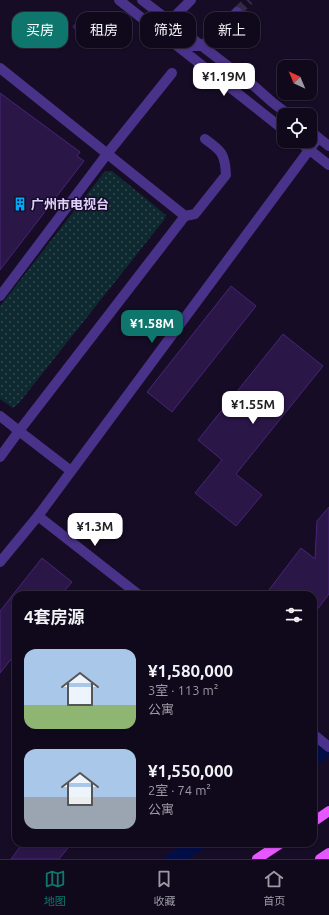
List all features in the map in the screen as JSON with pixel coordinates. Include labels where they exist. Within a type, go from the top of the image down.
[{"type":"main road","points":[[317,819],[329,810]]},
{"type":"main road","points":[[257,859],[275,847]]},
{"type":"main road","points":[[320,859],[329,853]]},
{"type":"street","points":[[119,0],[140,16]]},
{"type":"street","points":[[142,0],[158,12]]},
{"type":"street","points":[[179,12],[191,0]]},
{"type":"street","points":[[196,41],[254,86],[279,108]]},
{"type":"street","points":[[196,46],[202,46]]},
{"type":"street","points":[[181,48],[277,124]]},
{"type":"street","points":[[0,68],[185,216]]},
{"type":"street","points":[[0,296],[107,154],[172,73]]},
{"type":"street","points":[[317,137],[329,146]]},
{"type":"street","points":[[0,457],[185,216],[195,214],[226,175],[225,164],[220,150],[205,139]]},
{"type":"street","points":[[307,148],[329,165]]},
{"type":"street","points":[[0,562],[38,516],[72,471],[310,150]]},
{"type":"street","points":[[0,416],[72,471]]},
{"type":"street","points":[[38,516],[134,591]]},
{"type":"street","points":[[317,738],[329,748]]},
{"type":"green space","points":[[105,171],[112,171],[166,215],[164,220],[19,403],[13,408],[0,399],[0,306]]},
{"type":"building","name":"广州市电视台","points":[[0,93],[80,152],[77,156],[84,161],[0,270]]},
{"type":"building","points":[[231,286],[256,306],[172,412],[147,392]]},
{"type":"building","points":[[283,334],[323,366],[236,474],[262,495],[236,526],[195,493],[222,460],[198,440]]},
{"type":"building","points":[[329,507],[329,594],[317,610],[317,591],[268,591],[301,548],[315,559],[317,521]]},
{"type":"building","points":[[42,558],[72,582],[64,591],[16,591]]},
{"type":"building","points":[[12,596],[12,658],[0,673],[0,611]]},
{"type":"building","points":[[20,847],[69,847],[59,859],[11,859]]},
{"type":"waterway","points":[[317,756],[329,747]]},
{"type":"waterway","points":[[173,859],[193,847]]},
{"type":"tunnel","points":[[237,12],[249,0]]},
{"type":"place","name":"广州市电视台","points":[[20,204]]}]
